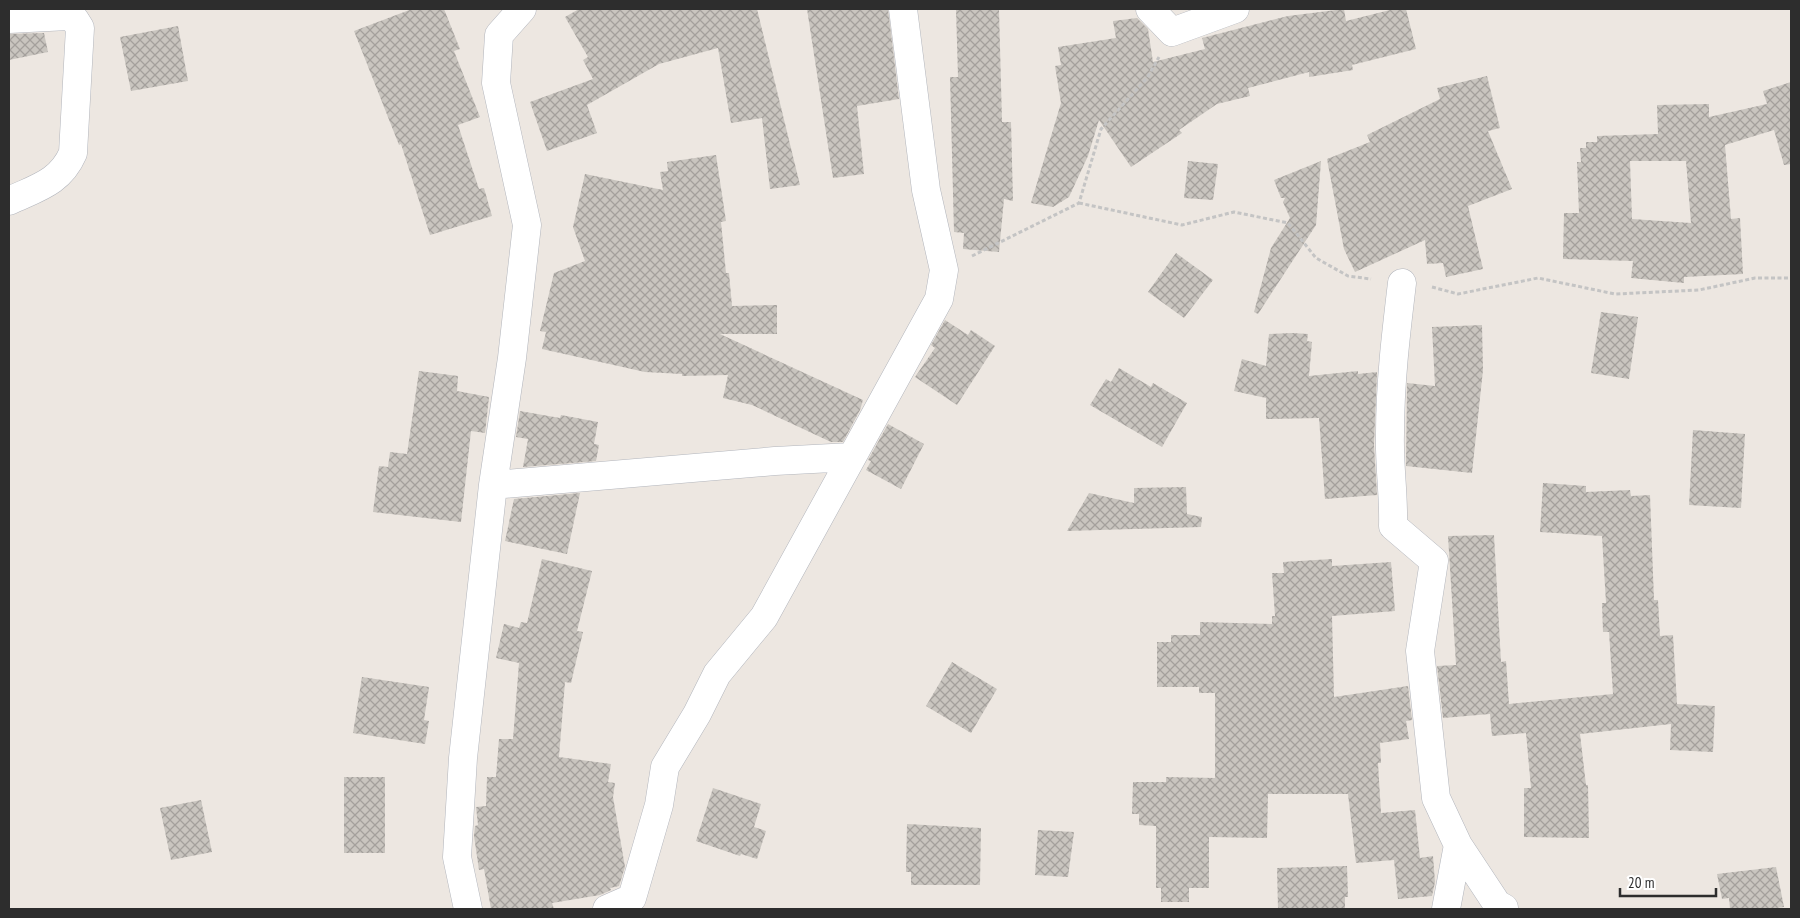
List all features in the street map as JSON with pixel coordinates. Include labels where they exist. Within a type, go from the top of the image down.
[{"type":"street","points":[[468,909],[457,857],[463,758],[493,484],[512,358],[527,225],[496,83],[499,35],[522,9]]},
{"type":"street","points":[[607,909],[632,898],[659,805],[665,767],[717,674],[764,617],[940,299],[944,270],[926,190],[903,9]]},
{"type":"street","points":[[1150,9],[1172,32],[1235,9]]},
{"type":"street","points":[[9,19],[68,16],[75,20],[80,28],[73,153],[67,166],[55,179],[9,201]]},
{"type":"street","points":[[1402,283],[1390,382],[1390,438],[1394,496],[1393,526],[1434,561],[1420,651],[1436,798],[1458,845],[1497,904],[1504,908]]},
{"type":"street","points":[[493,484],[775,461],[851,457]]},
{"type":"street","points":[[1446,909],[1458,845]]},
{"type":"path","points":[[1079,203],[1101,129],[1147,78],[1172,32]]},
{"type":"path","points":[[944,270],[1079,203],[1182,225],[1234,212],[1288,223],[1316,258],[1348,276],[1422,285],[1458,294],[1538,278],[1616,294],[1699,290],[1755,278],[1791,278]]},
{"type":"building","points":[[412,9],[444,9],[460,49],[454,51],[480,117],[458,125],[479,189],[484,188],[492,216],[430,235],[401,144],[399,145],[354,31]]},
{"type":"building","points":[[579,9],[757,9],[800,185],[770,189],[762,118],[731,123],[718,48],[659,64],[587,105],[597,133],[547,151],[530,102],[593,79],[583,60],[588,57],[565,17]]},
{"type":"building","points":[[807,9],[888,9],[899,99],[857,106],[864,174],[833,178]]},
{"type":"building","points":[[956,9],[999,9],[1002,122],[1011,122],[1013,201],[1004,199],[999,252],[963,249],[964,233],[954,232],[950,77],[958,77]]},
{"type":"building","points":[[1344,9],[1346,21],[1394,9],[1406,9],[1416,49],[1352,65],[1353,70],[1309,77],[1309,72],[1248,88],[1250,96],[1217,104],[1179,130],[1182,133],[1131,167],[1099,120],[1088,156],[1069,197],[1053,207],[1031,203],[1061,103],[1055,66],[1061,65],[1058,47],[1116,38],[1113,21],[1137,18],[1148,29],[1153,62],[1205,49],[1202,38],[1288,16]]},
{"type":"building","points":[[178,26],[188,81],[131,91],[120,37]]},
{"type":"building","points":[[44,33],[48,52],[9,60],[9,34]]},
{"type":"building","points":[[1487,76],[1500,128],[1488,131],[1512,189],[1468,206],[1483,269],[1446,277],[1443,263],[1427,264],[1425,240],[1355,272],[1344,249],[1327,159],[1370,142],[1367,135],[1440,99],[1437,88]]},
{"type":"building","points":[[1791,82],[1791,164],[1784,165],[1774,130],[1725,145],[1731,219],[1740,218],[1743,274],[1684,277],[1684,283],[1631,278],[1633,261],[1563,259],[1564,213],[1579,213],[1577,162],[1581,162],[1580,148],[1586,148],[1586,142],[1597,142],[1597,136],[1658,134],[1657,105],[1709,104],[1709,117],[1767,104],[1763,91]],"holes":[[[1630,161],[1686,161],[1691,223],[1632,219]]]},
{"type":"building","points":[[716,155],[726,221],[721,222],[726,273],[729,273],[732,306],[777,305],[777,334],[720,334],[863,400],[860,410],[843,442],[831,442],[752,405],[723,398],[728,375],[682,376],[682,374],[645,372],[542,349],[546,332],[540,331],[554,273],[585,261],[573,227],[585,174],[663,190],[660,172],[668,171],[667,162]]},
{"type":"building","points":[[1188,161],[1218,164],[1213,200],[1184,198]]},
{"type":"building","points":[[1321,161],[1316,225],[1258,314],[1254,312],[1271,248],[1290,218],[1283,202],[1285,198],[1281,198],[1274,180]]},
{"type":"building","points":[[1176,253],[1213,280],[1184,318],[1148,292]]},
{"type":"building","points":[[1601,312],[1638,317],[1629,379],[1591,373]]},
{"type":"building","points":[[945,320],[968,335],[971,330],[995,346],[957,405],[915,377],[935,348],[931,345]]},
{"type":"building","points":[[1482,325],[1483,370],[1472,473],[1406,466],[1407,383],[1435,386],[1432,327]]},
{"type":"building","points":[[1269,334],[1308,334],[1307,341],[1312,342],[1309,376],[1358,371],[1358,374],[1377,372],[1374,445],[1377,495],[1325,499],[1319,418],[1266,419],[1266,398],[1234,391],[1242,359],[1266,366]]},
{"type":"building","points":[[1119,368],[1151,387],[1153,383],[1187,403],[1162,447],[1090,405],[1106,379],[1111,382]]},
{"type":"building","points":[[419,371],[458,376],[457,391],[489,397],[485,433],[471,431],[461,522],[373,512],[379,466],[388,467],[390,452],[407,454]]},
{"type":"building","points":[[520,411],[560,418],[561,415],[598,422],[594,444],[599,445],[596,461],[523,467],[528,439],[516,437]]},
{"type":"building","points":[[888,424],[924,444],[901,489],[866,470],[871,461],[868,460]]},
{"type":"building","points":[[1693,430],[1745,434],[1741,508],[1689,505]]},
{"type":"building","points":[[1543,483],[1586,486],[1586,492],[1630,490],[1631,496],[1650,495],[1654,600],[1658,600],[1660,636],[1673,635],[1677,704],[1715,706],[1713,752],[1670,750],[1671,724],[1580,734],[1586,785],[1588,785],[1589,838],[1524,837],[1524,788],[1531,788],[1526,733],[1492,736],[1490,714],[1443,718],[1437,666],[1456,665],[1448,536],[1494,535],[1501,662],[1506,661],[1509,704],[1613,694],[1609,632],[1603,632],[1602,603],[1606,603],[1602,536],[1540,532]]},
{"type":"building","points":[[1186,487],[1187,514],[1202,517],[1201,527],[1067,531],[1089,493],[1134,503],[1134,488]]},
{"type":"building","points":[[580,493],[567,554],[505,541],[514,499]]},
{"type":"building","points":[[542,559],[592,571],[577,631],[583,632],[571,683],[565,682],[559,757],[611,764],[608,782],[615,783],[613,797],[625,867],[619,886],[610,888],[611,890],[600,895],[552,903],[554,909],[491,909],[484,869],[479,870],[474,836],[475,826],[478,825],[476,807],[486,806],[487,777],[496,777],[499,739],[513,739],[519,663],[496,658],[504,624],[519,628],[521,622],[527,623]]},
{"type":"building","points":[[1332,559],[1332,566],[1391,562],[1395,611],[1332,616],[1334,697],[1408,686],[1412,720],[1406,721],[1409,739],[1380,743],[1381,763],[1378,763],[1381,813],[1415,810],[1420,858],[1433,856],[1435,882],[1432,896],[1398,899],[1394,860],[1356,863],[1348,794],[1268,794],[1267,838],[1209,837],[1209,888],[1189,888],[1189,902],[1161,902],[1161,888],[1156,888],[1156,826],[1139,825],[1139,814],[1132,814],[1133,782],[1166,782],[1166,777],[1215,778],[1215,693],[1199,693],[1199,687],[1157,687],[1157,642],[1171,642],[1171,635],[1200,635],[1200,622],[1272,624],[1272,616],[1275,616],[1272,573],[1284,573],[1283,562]]},
{"type":"building","points":[[952,662],[997,689],[971,733],[926,706]]},
{"type":"building","points":[[362,677],[429,687],[424,720],[429,721],[425,744],[353,733]]},
{"type":"building","points":[[344,777],[385,777],[385,853],[344,853]]},
{"type":"building","points":[[713,788],[761,804],[754,827],[766,831],[757,859],[741,854],[740,856],[696,841]]},
{"type":"building","points":[[201,800],[212,852],[171,860],[160,808]]},
{"type":"building","points":[[907,824],[981,828],[980,885],[911,885],[911,872],[906,872]]},
{"type":"building","points":[[1038,830],[1074,832],[1068,877],[1035,875]]},
{"type":"building","points":[[1347,866],[1348,897],[1345,897],[1345,909],[1278,909],[1277,868]]},
{"type":"building","points":[[1776,867],[1784,907],[1730,909],[1729,898],[1722,899],[1717,874]]}]
